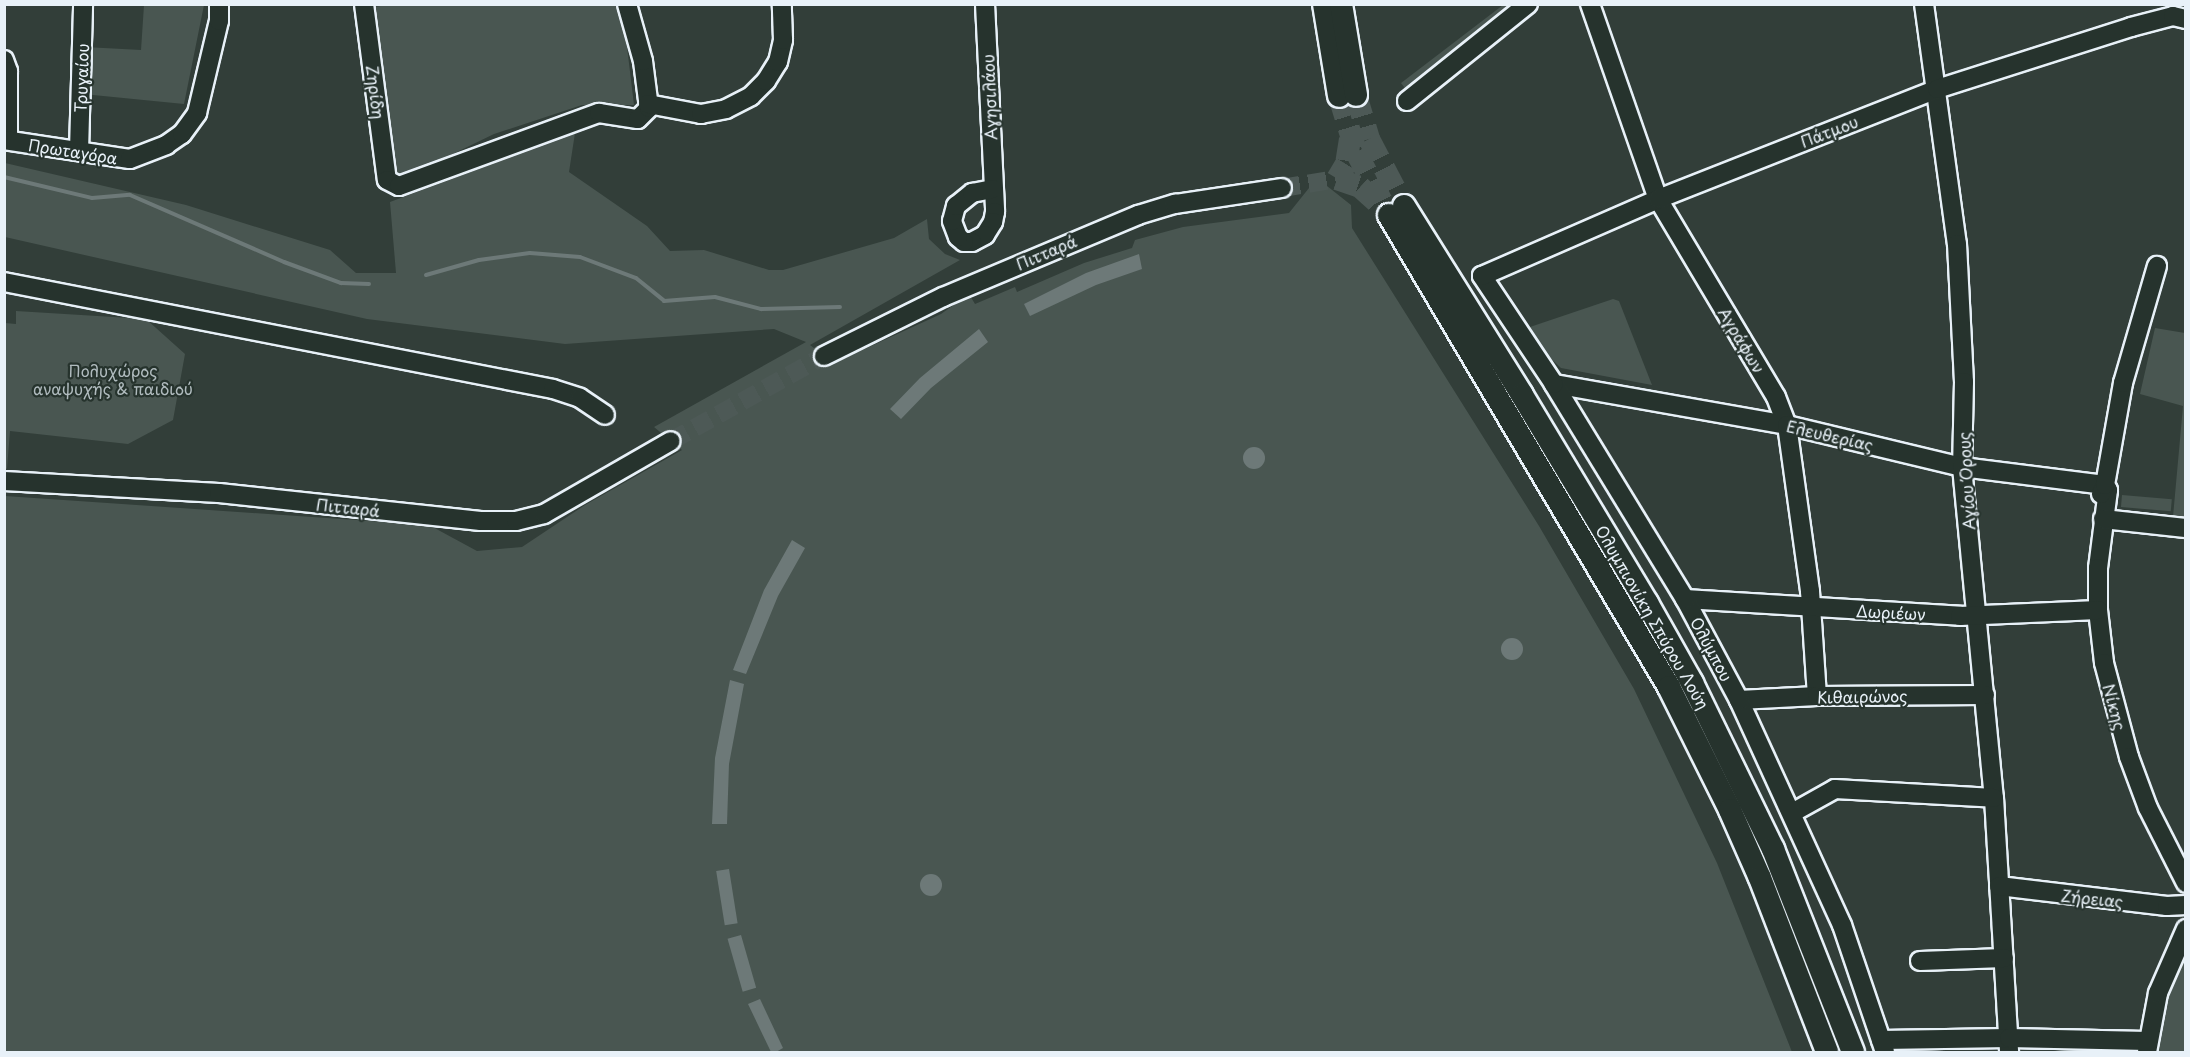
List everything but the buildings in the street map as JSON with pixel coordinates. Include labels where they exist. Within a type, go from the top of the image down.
[{"type":"main road","points":[[1324,4],[1347,96],[1341,4]]},
{"type":"main road","name":"Ολυμπιονίκη Σπύρου Λούη","points":[[1827,1053],[1755,868],[1706,759],[1669,687],[1397,210],[1540,424],[1647,603],[1692,684],[1773,849],[1853,1053]]},
{"type":"street","name":"Τρυγαίου","points":[[79,152],[83,4]]},
{"type":"street","name":"Πρωταγόρα","points":[[6,140],[119,159],[142,156],[182,134],[197,113],[219,21],[219,4]]},
{"type":"street","name":"Ζηρίδη","points":[[364,4],[387,180],[399,186],[599,113],[638,119],[649,108],[648,104]]},
{"type":"street","points":[[627,4],[643,61],[648,104],[701,114],[726,109],[751,96],[766,81],[778,62],[783,40],[782,4]]},
{"type":"street","name":"Αγησιλάου","points":[[985,4],[993,189]]},
{"type":"street","points":[[1407,101],[1528,4]]},
{"type":"street","name":"Αγράφων","points":[[1590,4],[1658,199],[1776,397],[1787,425],[1811,607],[1817,696]]},
{"type":"street","name":"Αγίου Όρους","points":[[1924,4],[1957,244],[1963,330],[1962,467],[1994,798],[2009,1045]]},
{"type":"street","name":"Πάτμου","points":[[1482,276],[1658,199],[1937,89],[2131,27],[2173,16],[2186,19]]},
{"type":"street","points":[[4,60],[8,70],[6,140]]},
{"type":"street","name":"Πιτταρά","points":[[824,356],[954,292],[1138,215],[1175,204],[1282,188]]},
{"type":"street","name":"Νίκης","points":[[2157,266],[2123,383],[2105,485],[2102,490],[2100,514],[2103,519],[2098,610],[2104,663],[2129,757],[2148,808],[2186,883]]},
{"type":"street","name":"Ολύμπου","points":[[1482,276],[1554,384],[1685,599],[1739,700],[1842,925],[1883,1046]]},
{"type":"street","points":[[4,282],[553,389],[580,398],[605,415]]},
{"type":"street","name":"Ελευθερίας","points":[[1554,384],[1787,425],[1962,467],[2105,485]]},
{"type":"street","name":"Πιτταρά","points":[[4,481],[219,493],[507,521],[544,514],[671,441]]},
{"type":"street","points":[[2103,519],[2186,528]]},
{"type":"street","name":"Δωριέων","points":[[1685,599],[1977,616],[2098,610]]},
{"type":"street","name":"Κιθαιρώνος","points":[[1739,700],[1817,696],[1985,694]]},
{"type":"street","points":[[1792,813],[1835,789],[1994,798]]},
{"type":"street","name":"Ζήρειας","points":[[1999,886],[2167,906],[2186,905]]},
{"type":"street","points":[[1883,1046],[2147,1047],[2158,993],[2186,929]]},
{"type":"street","points":[[1920,961],[2004,958]]},
{"type":"green space","points":[[394,4],[622,5],[634,105],[582,105],[494,134],[401,179],[392,164],[374,7]]},
{"type":"green space","points":[[144,5],[204,5],[184,104],[83,94],[85,47],[141,50]]},
{"type":"green space","points":[[1503,5],[1523,5],[1410,95],[1401,83]]},
{"type":"green space","points":[[575,133],[569,172],[647,226],[670,251],[704,250],[769,270],[783,270],[894,238],[927,219],[929,239],[945,254],[960,260],[810,345],[834,363],[941,314],[969,294],[975,304],[1015,287],[1017,292],[1084,263],[1132,248],[1135,240],[1183,227],[1289,213],[1317,178],[1351,205],[1352,228],[1539,526],[1634,689],[1717,863],[1792,1052],[5,1052],[5,496],[429,525],[477,551],[522,547],[585,505],[682,450],[654,427],[806,342],[774,329],[565,344],[367,319],[5,237],[5,163],[186,205],[330,250],[356,273],[396,273],[390,202]]},
{"type":"green space","points":[[1613,299],[1619,301],[1652,385],[1561,368],[1548,356],[1530,327]]},
{"type":"green space","name":"Πολυχώρος αναψυχής & παιδιού","points":[[16,311],[146,319],[185,354],[173,420],[128,444],[10,431],[7,469],[5,468],[5,323],[16,324]]},
{"type":"green space","points":[[2155,328],[2185,333],[2185,529],[2172,528],[2183,406],[2140,394]]},
{"type":"green space","points":[[2122,495],[2172,499],[2171,511],[2121,507]]},
{"type":"green space","points":[[2185,937],[2185,1051],[2154,1052],[2155,1030]]},
{"type":"shaded area","points":[[1139,254],[1142,269],[1096,285],[1030,316],[1024,304],[1086,273]]},
{"type":"shaded area","points":[[979,329],[988,342],[931,388],[901,419],[890,409],[920,378]]},
{"type":"shaded area","points":[[1254,447],[1262,450],[1265,458],[1262,466],[1254,469],[1246,466],[1243,458],[1246,450]]},
{"type":"shaded area","points":[[792,540],[805,548],[778,596],[746,674],[733,670],[764,590]]},
{"type":"shaded area","points":[[1512,638],[1520,641],[1523,649],[1520,657],[1512,660],[1504,657],[1501,649],[1504,641]]},
{"type":"shaded area","points":[[730,680],[744,684],[729,764],[727,824],[712,824],[715,758]]},
{"type":"shaded area","points":[[729,869],[738,923],[725,925],[716,871]]},
{"type":"shaded area","points":[[931,874],[939,877],[942,885],[939,893],[931,896],[923,893],[920,885],[923,877]]},
{"type":"shaded area","points":[[741,935],[756,988],[743,992],[728,939]]},
{"type":"shaded area","points":[[760,999],[783,1048],[776,1052],[771,1052],[748,1004]]},
{"type":"waterway","points":[[4,177],[92,198],[130,195],[284,262],[341,283],[369,284]]},
{"type":"waterway","points":[[426,275],[479,260],[530,253],[580,257],[636,278],[664,301],[715,297],[761,309],[840,307]]},
{"type":"tunnel","points":[[1356,95],[1369,139],[1404,206]]},
{"type":"tunnel","points":[[1339,96],[1356,152],[1389,215]]},
{"type":"tunnel","points":[[1350,139],[1346,164],[1337,179],[1360,187],[1378,203]]},
{"type":"tunnel","points":[[1282,188],[1337,179]]},
{"type":"tunnel","points":[[671,441],[824,356]]}]
